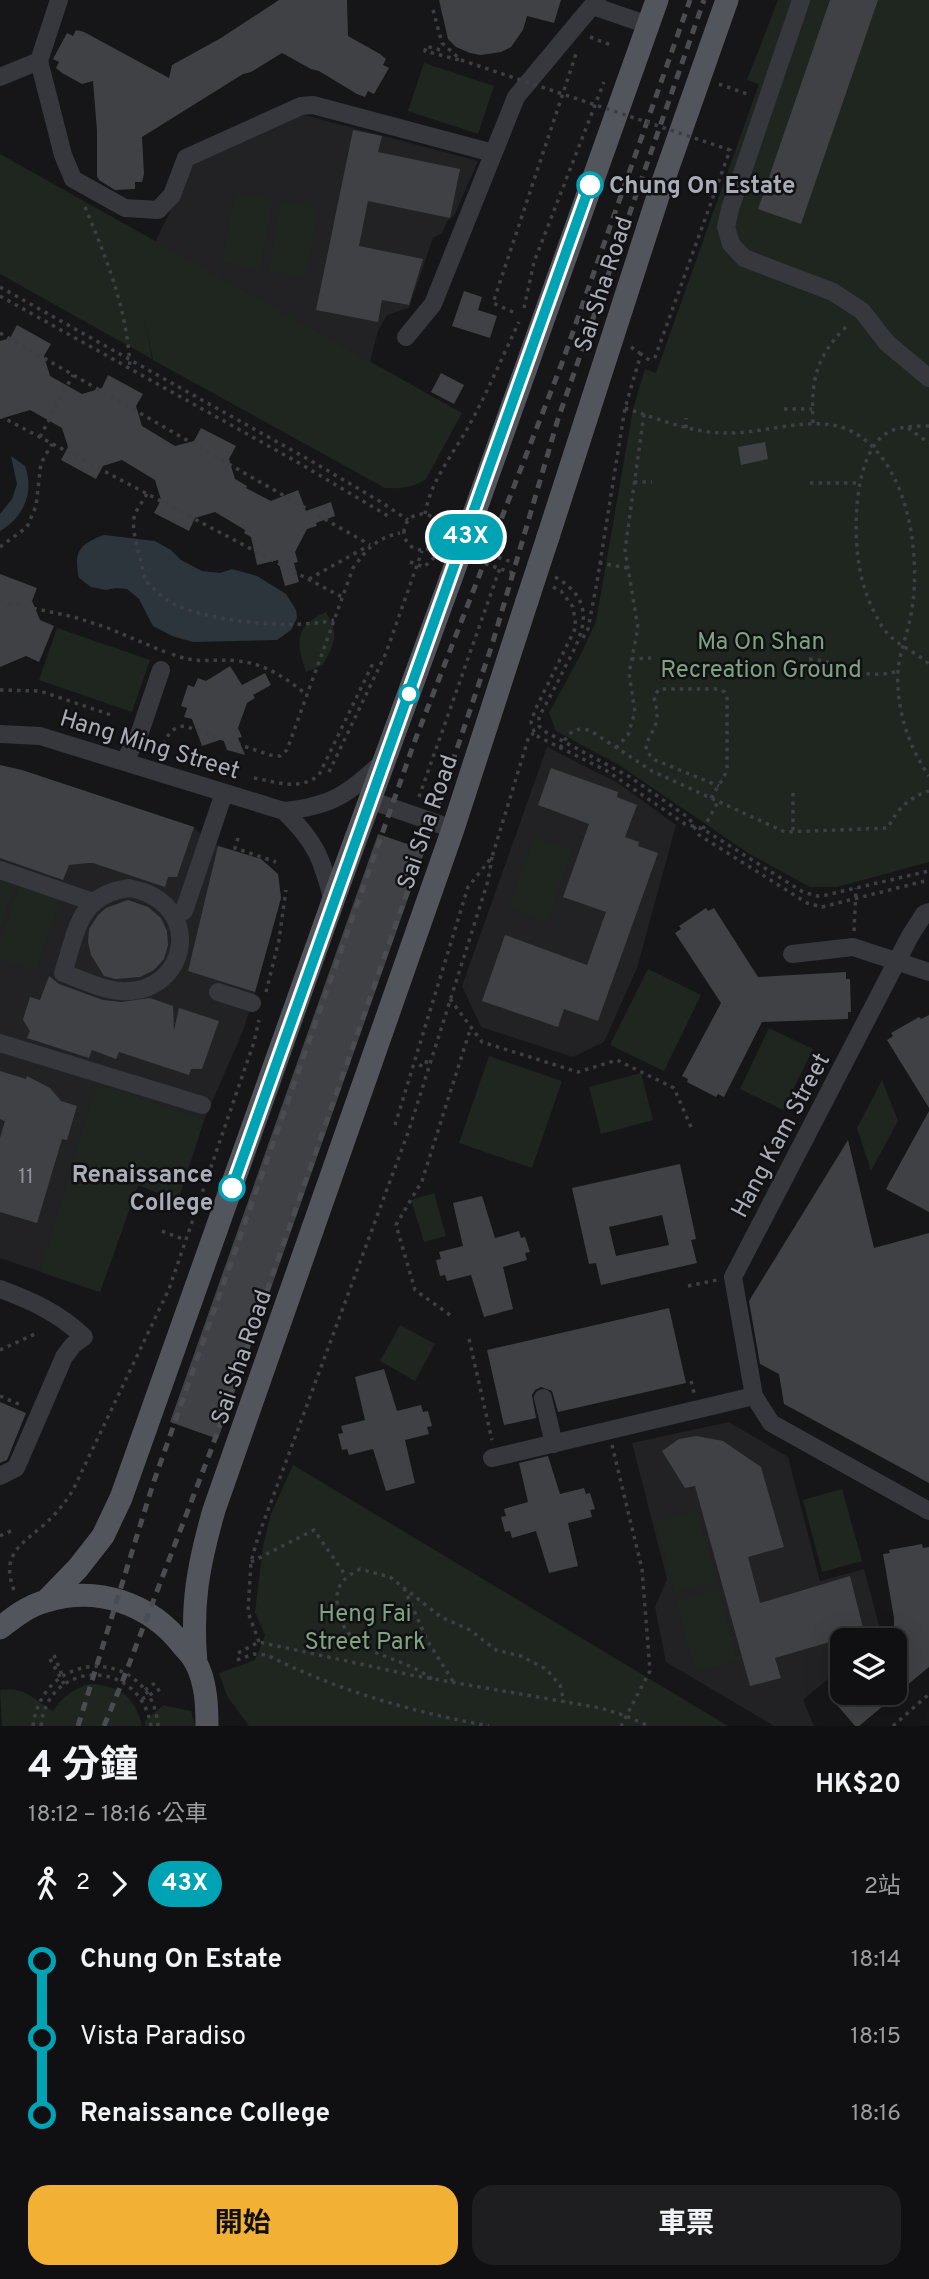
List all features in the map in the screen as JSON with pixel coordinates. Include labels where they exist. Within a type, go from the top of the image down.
[{"type":"main road","name":"Sai Sha Road","points":[[47,1600],[78,1568],[103,1536],[121,1498],[657,0]]},
{"type":"main road","name":"Sai Sha Road","points":[[196,1662],[193,1623],[195,1584],[214,1510],[453,829],[660,190],[727,0]]},
{"type":"main road","points":[[0,1628],[10,1614],[47,1600],[83,1595],[120,1600],[153,1615],[170,1629],[196,1662],[207,1716]]},
{"type":"street","points":[[59,0],[39,61],[63,155],[73,179],[125,208],[158,210],[172,195],[186,158],[301,106],[313,105],[493,153]]},
{"type":"street","points":[[801,0],[730,209],[726,227],[731,244],[744,258],[833,292],[862,311],[887,343],[929,378]]},
{"type":"street","points":[[406,337],[433,304],[516,97],[595,3],[648,25]]},
{"type":"street","points":[[0,76],[39,61]]},
{"type":"street","points":[[124,762],[139,735],[161,670]]},
{"type":"street","name":"Hang Ming Street","points":[[0,734],[40,736],[284,811],[315,807],[333,801],[357,785],[385,760]]},
{"type":"street","points":[[184,911],[224,793]]},
{"type":"street","points":[[370,800],[453,829]]},
{"type":"street","name":"Hang Ming Street","points":[[284,811],[310,838],[317,850],[333,901]]},
{"type":"street","points":[[0,870],[93,902],[113,890],[129,888],[146,891],[161,899],[172,912],[179,927],[180,944],[174,964],[160,980],[135,991],[117,991],[63,973],[82,918],[93,902]]},
{"type":"street","name":"Hang Kam Street","points":[[733,1277],[910,936],[924,914],[929,912]]},
{"type":"street","points":[[792,954],[853,947],[929,972]]},
{"type":"street","points":[[218,992],[258,1007]]},
{"type":"street","points":[[0,1043],[202,1105]]},
{"type":"street","points":[[733,1277],[754,1396],[771,1423],[929,1511]]},
{"type":"street","points":[[0,1289],[34,1301],[52,1311],[84,1337],[73,1345],[64,1357],[16,1468],[0,1476]]},
{"type":"street","points":[[492,1458],[754,1396]]},
{"type":"street","points":[[543,1398],[554,1444]]},
{"type":"street","points":[[207,1716],[221,1726]]},
{"type":"path","points":[[433,10],[442,43],[461,60]]},
{"type":"path","points":[[583,34],[611,44]]},
{"type":"path","points":[[440,50],[426,46],[425,51],[461,60],[730,150],[653,363],[641,354],[625,408],[588,629],[576,647]]},
{"type":"path","points":[[513,312],[493,303],[578,46]]},
{"type":"path","points":[[425,514],[434,482],[474,418],[522,314],[534,262],[606,77]]},
{"type":"path","points":[[719,84],[750,95]]},
{"type":"path","points":[[82,185],[82,200],[110,266],[120,300],[130,369]]},
{"type":"path","points":[[0,287],[313,462],[408,520]]},
{"type":"path","points":[[0,296],[299,463],[388,516]]},
{"type":"path","points":[[813,423],[814,378],[821,358],[832,341],[846,327]]},
{"type":"path","points":[[0,333],[370,545]]},
{"type":"path","points":[[40,438],[73,375]]},
{"type":"path","points":[[625,408],[686,428],[720,433],[751,433],[813,423],[833,425],[852,431],[874,447],[890,471],[905,504],[914,539],[915,587],[898,671],[900,705],[908,736],[929,776]]},
{"type":"path","points":[[784,409],[812,409]]},
{"type":"path","points":[[616,748],[628,735],[635,712],[629,673],[638,628],[625,550],[644,414]]},
{"type":"path","points":[[0,416],[342,597]]},
{"type":"path","points":[[686,418],[686,428]]},
{"type":"path","points":[[929,426],[906,427],[887,433],[874,447],[865,462],[860,483],[857,539],[864,587],[885,631],[902,647],[929,664]]},
{"type":"path","points":[[906,427],[929,443]]},
{"type":"path","points":[[0,547],[27,527],[36,506],[41,463],[52,444]]},
{"type":"path","points":[[635,482],[652,482]]},
{"type":"path","points":[[810,483],[860,483]]},
{"type":"path","points":[[147,494],[135,515],[133,527],[145,581],[169,601],[206,615],[240,621],[315,625],[334,620]]},
{"type":"path","points":[[418,514],[425,514],[436,520],[441,531],[438,543],[422,551],[411,547],[404,531],[408,520],[418,514]]},
{"type":"path","points":[[309,579],[382,538],[400,533]]},
{"type":"path","points":[[160,752],[170,731],[185,726],[270,755],[280,756],[287,750],[353,568],[370,545]]},
{"type":"path","points":[[478,550],[528,567]]},
{"type":"path","points":[[329,772],[386,653],[422,551]]},
{"type":"path","points":[[410,562],[424,567],[444,552]]},
{"type":"path","points":[[475,560],[521,576]]},
{"type":"path","points":[[599,562],[628,568]]},
{"type":"path","points":[[413,815],[500,568]]},
{"type":"path","points":[[553,576],[571,589],[583,612],[583,630],[539,717],[539,726],[544,731],[630,777],[689,818],[699,835],[807,903],[822,907],[929,880]]},
{"type":"path","points":[[543,583],[561,591],[573,607],[576,627],[533,715],[531,727],[534,733],[607,771],[685,824],[703,829],[803,892],[817,896],[929,871]]},
{"type":"path","points":[[0,601],[74,617],[177,656],[205,662],[237,661],[261,666],[282,676],[307,695]]},
{"type":"path","points":[[566,643],[576,647]]},
{"type":"path","points":[[631,659],[651,658]]},
{"type":"path","points":[[809,659],[840,664],[868,676],[884,676],[898,671]]},
{"type":"path","points":[[254,778],[292,785],[304,784],[319,775],[374,661]]},
{"type":"path","points":[[711,798],[719,786],[727,770],[725,692],[718,688],[660,689],[654,695],[658,713],[646,744],[646,751],[655,760],[719,786]]},
{"type":"path","points":[[0,690],[40,691],[114,716]]},
{"type":"path","points":[[560,748],[567,735],[583,728],[652,771],[785,832],[888,828],[900,807],[910,799],[929,792]]},
{"type":"path","points":[[259,1642],[248,1612],[251,1562],[264,1514],[395,1168],[488,881],[492,857],[529,736],[534,733]]},
{"type":"path","points":[[793,793],[793,832]]},
{"type":"path","points":[[703,829],[718,802]]},
{"type":"path","points":[[238,838],[235,848],[275,862]]},
{"type":"path","points":[[395,1125],[468,887],[492,857]]},
{"type":"path","points":[[853,947],[856,888]]},
{"type":"path","points":[[14,1590],[6,1572],[11,1552],[52,1517],[73,1490],[169,1289],[254,1042],[258,1007],[279,940],[286,890]]},
{"type":"path","points":[[450,999],[482,1042],[578,1072],[617,1060],[674,1088],[691,1127]]},
{"type":"path","points":[[450,1315],[415,1290],[396,1225],[422,1181],[471,1027]]},
{"type":"path","points":[[420,1067],[422,1061],[430,1063]]},
{"type":"path","points":[[162,1231],[185,1240]]},
{"type":"path","points":[[688,1286],[733,1277]]},
{"type":"path","points":[[0,1350],[35,1334]]},
{"type":"path","points":[[691,1381],[695,1397]]},
{"type":"path","points":[[608,1430],[642,1569],[650,1671],[621,1726]]},
{"type":"path","points":[[0,1536],[15,1529]]},
{"type":"path","points":[[251,1562],[314,1530],[346,1576]]},
{"type":"path","points":[[432,1679],[418,1668],[360,1646],[340,1615],[337,1599],[339,1586],[346,1576],[360,1569],[390,1577],[441,1617],[470,1630],[496,1650],[521,1656],[546,1669],[560,1685],[564,1702]]},
{"type":"path","points":[[403,1586],[427,1640],[454,1684]]},
{"type":"path","points":[[238,1653],[259,1642],[454,1684],[564,1702],[626,1716],[649,1726]]},
{"type":"path","points":[[237,1660],[254,1654],[267,1655],[347,1690],[428,1715],[489,1726]]},
{"type":"path","points":[[52,1657],[64,1684]]},
{"type":"path","points":[[33,1726],[35,1711],[42,1695],[61,1676],[85,1667],[117,1670],[131,1677],[149,1696],[158,1726]]},
{"type":"path","points":[[41,1726],[44,1709],[64,1684],[92,1675],[111,1676],[131,1687],[142,1699],[151,1726]]},
{"type":"path","points":[[145,1690],[155,1683]]},
{"type":"path","points":[[142,1699],[162,1688]]},
{"type":"path","points":[[893,1726],[929,1694]]},
{"type":"shaded area","points":[[304,115],[478,161],[454,216],[448,220],[442,233],[433,238],[409,308],[387,315],[378,331],[370,362],[155,242],[197,158]]},
{"type":"shaded area","points":[[11,456],[25,466],[28,495],[21,512],[0,531],[0,514],[12,499],[17,484]]},
{"type":"shaded area","points":[[104,535],[155,541],[202,571],[220,573],[232,569],[257,576],[286,594],[296,610],[297,618],[291,630],[277,640],[193,642],[172,636],[153,626],[139,599],[127,589],[106,590],[91,587],[79,578],[77,561],[80,550],[84,545]]},
{"type":"shaded area","points":[[547,747],[618,783],[676,825],[637,968],[604,1042],[573,1057],[481,1027],[462,986]]},
{"type":"shaded area","name":"Renaissance College","points":[[0,765],[194,827],[208,842],[261,859],[278,874],[281,898],[255,993],[243,1031],[204,1120],[178,1201],[138,1185],[100,1292],[0,1258]]},
{"type":"shaded area","points":[[729,1422],[788,1457],[820,1581],[864,1569],[878,1628],[830,1628],[830,1677],[803,1700],[814,1726],[774,1726],[666,1662],[655,1607],[667,1579],[632,1443]]},
{"type":"green space","name":"Ma On Shan Recreation Ground","points":[[778,0],[929,0],[929,862],[837,887],[810,887],[748,853],[619,765],[556,731],[549,713],[596,621],[633,409],[645,369],[656,373],[759,84],[747,80]]},
{"type":"green space","points":[[424,63],[494,86],[478,134],[408,111]]},
{"type":"green space","points":[[0,154],[462,413],[426,479],[406,487],[385,488],[153,360],[145,322],[152,359],[0,274]]},
{"type":"green space","points":[[235,192],[273,199],[260,269],[222,262]]},
{"type":"green space","points":[[281,201],[318,208],[306,278],[269,271]]},
{"type":"green space","points":[[326,612],[333,627],[333,644],[323,665],[306,672],[300,652],[300,636],[308,623]]},
{"type":"green space","points":[[57,628],[150,660],[132,712],[39,680]]},
{"type":"green space","points":[[534,837],[572,850],[547,922],[509,908]]},
{"type":"green space","points":[[0,875],[17,881],[0,929]]},
{"type":"green space","points":[[21,882],[62,897],[35,971],[0,958],[0,940]]},
{"type":"green space","points":[[648,969],[701,995],[664,1071],[610,1045]]},
{"type":"green space","points":[[769,1028],[813,1049],[783,1110],[740,1089]]},
{"type":"green space","points":[[489,1056],[562,1081],[532,1168],[459,1143]]},
{"type":"green space","points":[[641,1073],[653,1120],[601,1134],[589,1087]]},
{"type":"green space","points":[[882,1080],[898,1121],[871,1171],[857,1128]]},
{"type":"green space","points":[[97,1084],[204,1120],[178,1201],[138,1185],[100,1292],[40,1272]]},
{"type":"green space","points":[[434,1193],[446,1236],[424,1242],[411,1200]]},
{"type":"green space","points":[[400,1325],[435,1344],[415,1381],[380,1361]]},
{"type":"green space","name":"Heng Fai Street Park","points":[[293,1465],[728,1726],[249,1726],[227,1696],[219,1673],[255,1660],[265,1635],[255,1612],[263,1546],[271,1514]]},
{"type":"green space","points":[[842,1489],[862,1561],[822,1572],[803,1500]]},
{"type":"green space","points":[[697,1510],[717,1581],[675,1593],[655,1522]]},
{"type":"green space","points":[[718,1589],[738,1661],[696,1672],[676,1601]]},
{"type":"green space","points":[[89,1684],[109,1687],[124,1694],[135,1707],[142,1726],[2,1726],[0,1690],[23,1692],[53,1711],[68,1694]]},
{"type":"green space","points":[[163,1705],[191,1711],[195,1726],[145,1726],[145,1721]]},
{"type":"building","points":[[279,0],[347,0],[348,36],[380,54],[386,59],[383,65],[389,68],[374,94],[368,91],[365,97],[357,94],[282,53],[142,137],[144,174],[142,182],[135,182],[135,189],[115,190],[99,180],[93,81],[82,84],[62,73],[56,68],[59,62],[53,59],[67,33],[73,36],[76,30],[84,32],[169,78],[172,65],[221,38]]},
{"type":"building","points":[[439,0],[561,0],[554,23],[527,16],[523,30],[511,47],[501,52],[481,55],[456,47],[448,39]]},
{"type":"building","points":[[830,0],[878,0],[801,224],[758,209]]},
{"type":"building","points":[[353,130],[382,136],[378,152],[460,169],[450,218],[368,201],[359,246],[423,259],[409,305],[382,300],[378,322],[316,310]]},
{"type":"building","points":[[464,291],[482,297],[478,310],[497,316],[490,338],[452,326]]},
{"type":"building","points":[[17,325],[51,344],[44,356],[50,376],[82,394],[102,388],[108,375],[143,394],[136,406],[142,426],[175,446],[194,441],[201,428],[236,446],[229,459],[235,479],[247,486],[246,488],[271,501],[298,490],[306,511],[331,502],[335,516],[307,529],[295,552],[298,562],[294,563],[299,582],[285,586],[278,560],[257,565],[251,537],[244,533],[245,530],[215,512],[195,518],[189,531],[154,513],[161,500],[155,480],[122,460],[103,466],[96,479],[61,460],[68,447],[62,428],[30,410],[0,419],[0,341],[10,338]]},
{"type":"building","points":[[441,373],[464,385],[454,404],[431,392]]},
{"type":"building","points":[[765,442],[768,459],[741,465],[738,447]]},
{"type":"building","points":[[0,574],[37,588],[32,601],[40,620],[54,626],[39,662],[26,656],[0,667]]},
{"type":"building","points":[[230,666],[242,685],[265,673],[271,685],[253,695],[255,698],[247,703],[238,728],[242,737],[238,738],[245,755],[227,750],[223,739],[202,746],[192,719],[184,717],[187,708],[181,706],[188,685],[194,687],[198,678],[206,681]]},
{"type":"building","points":[[0,765],[194,827],[177,877],[168,877],[165,887],[87,863],[69,865],[63,880],[0,858]]},
{"type":"building","points":[[551,768],[618,792],[617,797],[637,805],[625,837],[639,842],[638,846],[658,853],[598,1021],[564,1009],[558,1027],[482,1001],[505,935],[587,965],[606,912],[563,897],[589,824],[538,805]]},
{"type":"building","points":[[378,834],[425,850],[218,1439],[170,1422]]},
{"type":"building","points":[[218,846],[261,859],[278,874],[281,898],[255,992],[188,971]]},
{"type":"building","points":[[128,900],[148,907],[161,918],[167,931],[168,945],[164,959],[154,970],[140,977],[115,979],[104,976],[91,955],[89,929],[106,908]]},
{"type":"building","points":[[706,908],[708,911],[714,908],[758,977],[846,972],[846,979],[850,979],[851,1012],[848,1012],[848,1019],[762,1022],[724,1097],[718,1094],[716,1097],[687,1082],[688,1079],[682,1076],[721,1003],[675,933],[681,929],[679,926]]},
{"type":"building","points":[[49,976],[59,984],[103,1000],[121,1002],[150,998],[173,1006],[174,1030],[179,1008],[219,1021],[202,1069],[191,1069],[189,1075],[119,1052],[116,1059],[92,1050],[89,1058],[27,1038],[30,1031],[23,1020],[30,997],[40,1000]]},
{"type":"building","points":[[929,1015],[929,1108],[887,1040],[893,1036],[891,1033],[919,1017],[921,1019]]},
{"type":"building","points":[[0,1071],[26,1079],[27,1076],[50,1088],[61,1101],[77,1106],[67,1140],[62,1139],[37,1223],[0,1212],[0,1138],[5,1121],[0,1119]]},
{"type":"building","points":[[929,1111],[929,1212],[886,1189]]},
{"type":"building","points":[[848,1140],[874,1248],[929,1233],[929,1483],[784,1404],[779,1374],[760,1364],[749,1301]]},
{"type":"building","points":[[680,1164],[696,1239],[691,1240],[697,1263],[601,1285],[596,1263],[589,1264],[572,1188]],"holes":[[[662,1215],[669,1245],[616,1256],[609,1227]]]},
{"type":"building","points":[[482,1196],[495,1238],[519,1231],[521,1238],[525,1237],[530,1252],[525,1253],[527,1260],[503,1267],[513,1309],[484,1317],[471,1275],[447,1281],[445,1275],[440,1276],[436,1260],[441,1259],[439,1252],[463,1246],[453,1203]]},
{"type":"building","points":[[669,1308],[686,1383],[558,1412],[552,1391],[541,1387],[532,1395],[536,1418],[504,1425],[487,1350]]},
{"type":"building","points":[[384,1369],[397,1411],[421,1405],[423,1412],[428,1411],[432,1426],[427,1427],[429,1434],[405,1440],[415,1483],[386,1491],[373,1449],[349,1455],[347,1449],[342,1450],[338,1434],[343,1433],[341,1426],[365,1420],[355,1377]]},
{"type":"building","points":[[0,1402],[26,1413],[7,1460],[0,1463]]},
{"type":"building","points":[[696,1436],[723,1441],[761,1467],[784,1547],[748,1557],[760,1603],[850,1576],[863,1628],[830,1628],[830,1642],[775,1658],[781,1678],[750,1686],[695,1486],[685,1488],[662,1451],[679,1439]]},
{"type":"building","points":[[548,1456],[560,1494],[584,1488],[586,1494],[590,1493],[595,1509],[590,1510],[592,1517],[568,1523],[578,1566],[549,1573],[536,1531],[512,1538],[510,1531],[505,1532],[501,1517],[506,1516],[504,1509],[528,1502],[519,1463]]},
{"type":"building","points":[[922,1544],[923,1548],[929,1547],[929,1667],[907,1685],[907,1628],[894,1628],[883,1554],[890,1553],[889,1550]]},
{"type":"building","points":[[837,1705],[883,1705],[859,1726],[855,1726]]},
{"type":"railway","points":[[78,1726],[153,1484],[414,743],[562,363],[690,0]]},
{"type":"railway","points":[[104,1726],[211,1450],[440,799],[492,645],[558,419],[704,0]]},
{"type":"bus line","name":"43X","points":[[232,1188],[590,185]]},
{"type":"place","name":"Chung On Estate","points":[[590,185]]},
{"type":"place","name":"Renaissance College","points":[[232,1188]]}]
